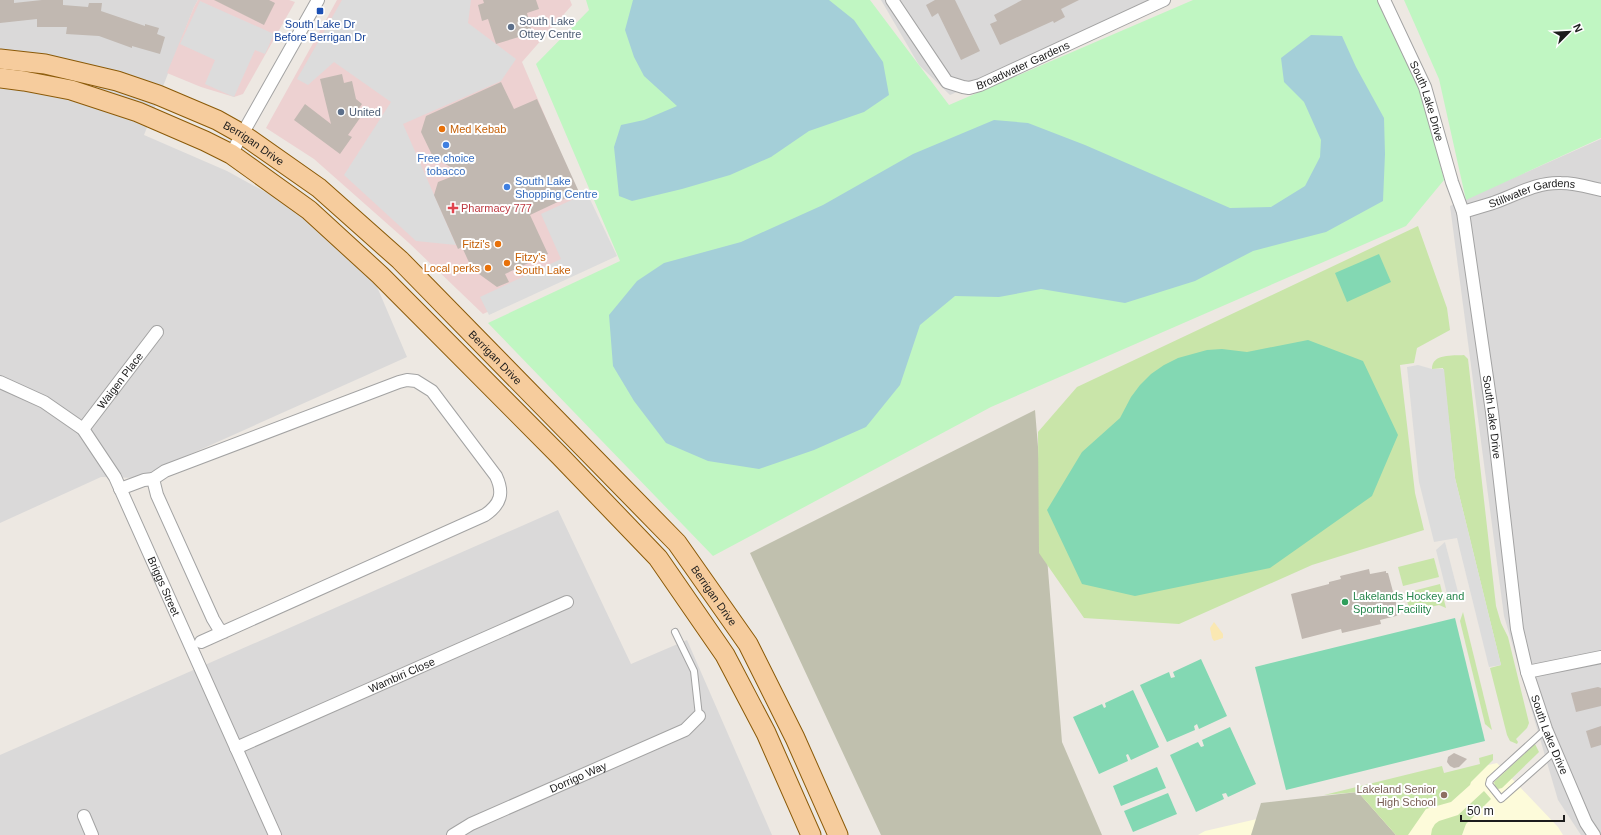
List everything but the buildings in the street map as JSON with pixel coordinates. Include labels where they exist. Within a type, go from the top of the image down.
[{"type":"main road","name":"Berrigan Drive","points":[[0,59],[45,64],[117,81],[190,108],[217,120],[242,134],[319,188],[400,260],[677,543],[748,644],[795,738],[838,835]]},
{"type":"main road","name":"Berrigan Drive","points":[[0,78],[71,90],[138,112],[205,140],[231,154],[309,210],[380,274],[658,558],[725,655],[766,733],[812,835]]},
{"type":"main road","points":[[438,334],[456,317]]},
{"type":"street","points":[[231,154],[318,0]]},
{"type":"street","name":"Broadwater Gardens","points":[[892,0],[947,82],[957,86],[969,88],[980,85],[1014,70],[1164,0]]},
{"type":"street","name":"South Lake Drive","points":[[1384,0],[1425,87],[1452,182],[1463,212],[1492,412],[1517,629],[1527,672],[1546,729],[1586,824],[1594,835]]},
{"type":"street","name":"Stillwater Gardens","points":[[1463,212],[1493,203],[1528,188],[1543,184],[1560,182],[1601,190]]},
{"type":"street","name":"Waigen Place","points":[[83,429],[157,332]]},
{"type":"street","points":[[120,489],[138,481],[153,479],[165,471],[406,380],[416,381],[432,391],[496,476],[500,485],[500,496],[493,509],[485,515],[202,642]]},
{"type":"street","name":"Briggs Street","points":[[0,382],[44,402],[83,429],[115,477],[275,835]]},
{"type":"street","points":[[153,479],[156,495],[213,619],[219,629],[224,632]]},
{"type":"street","name":"Wambiri Close","points":[[236,748],[566,602]]},
{"type":"street","points":[[1527,672],[1601,657]]},
{"type":"street","name":"Dorrigo Way","points":[[453,835],[471,824],[685,730],[699,716]]},
{"type":"street","points":[[84,816],[92,835]]},
{"type":"lane","points":[[675,632],[694,671],[699,716]]},
{"type":"lane","points":[[1546,729],[1490,780],[1490,787],[1500,799],[1556,751]]},
{"type":"shaded area","points":[[0,0],[198,0],[144,135],[227,171],[296,209],[375,282],[407,357],[137,478],[101,477],[0,523]]},
{"type":"shaded area","points":[[198,0],[289,0],[295,2],[243,94],[234,97],[201,87],[167,73]]},
{"type":"shaded area","points":[[337,0],[570,0],[572,5],[522,62],[605,257],[483,314],[409,243],[314,159],[266,128]]},
{"type":"shaded area","points":[[342,0],[471,0],[468,23],[516,59],[501,81],[403,124],[456,245],[416,241],[344,175],[391,102],[334,62],[308,85],[297,79]]},
{"type":"shaded area","points":[[881,0],[1172,0],[950,95],[919,65]]},
{"type":"shaded area","points":[[200,1],[274,34],[265,54],[255,50],[234,97],[205,84],[215,60],[180,44]]},
{"type":"shaded area","points":[[1601,139],[1601,835],[1581,835],[1558,800],[1504,616],[1450,206]]},
{"type":"shaded area","points":[[587,193],[617,256],[489,315],[480,297],[561,259],[541,214]]},
{"type":"shaded area","points":[[1418,365],[1432,369],[1444,369],[1455,478],[1501,665],[1489,667],[1457,538],[1434,542],[1419,482],[1407,367]]},
{"type":"shaded area","points":[[1035,410],[1062,742],[1102,835],[881,835],[750,553]]},
{"type":"shaded area","points":[[558,510],[631,664],[687,640],[772,835],[0,835],[0,755]]},
{"type":"shaded area","points":[[1445,542],[1459,596],[1448,598],[1436,550]]},
{"type":"shaded area","name":"Lakeland Senior High School","points":[[1497,763],[1558,827],[1563,835],[1198,835],[1205,831]]},
{"type":"shaded area","points":[[1358,792],[1396,835],[1251,835],[1261,803]]},
{"type":"green space","points":[[586,0],[870,0],[949,105],[1193,0],[1382,0],[1422,86],[1444,180],[1406,226],[991,407],[713,556],[488,323],[620,261],[536,64],[589,10]]},
{"type":"green space","points":[[1404,0],[1601,0],[1601,138],[1466,200],[1439,79]]},
{"type":"green space","points":[[1418,226],[1447,308],[1450,330],[1417,348],[1414,363],[1400,365],[1415,493],[1424,530],[1312,565],[1179,624],[1084,618],[1039,553],[1038,432],[1077,387]]},
{"type":"green space","points":[[1379,254],[1391,282],[1347,302],[1335,273]]},
{"type":"green space","points":[[1308,340],[1363,361],[1398,435],[1372,496],[1270,568],[1135,596],[1082,584],[1047,510],[1082,452],[1120,418],[1131,397],[1140,385],[1151,374],[1164,365],[1178,358],[1207,350],[1222,349],[1247,352]]},
{"type":"green space","points":[[1464,355],[1468,359],[1496,606],[1501,623],[1508,637],[1529,723],[1527,728],[1516,739],[1518,742],[1517,744],[1510,741],[1507,735],[1490,668],[1501,665],[1455,478],[1443,368],[1432,369],[1435,360],[1439,358],[1444,356]]},
{"type":"green space","points":[[1434,558],[1439,577],[1403,586],[1398,567]]},
{"type":"green space","points":[[1440,584],[1446,608],[1439,605],[1410,612],[1405,593]]},
{"type":"green space","points":[[1463,612],[1492,730],[1485,724],[1460,621]]},
{"type":"green space","points":[[1455,618],[1485,741],[1286,790],[1255,667]]},
{"type":"green space","points":[[1201,659],[1227,716],[1199,729],[1197,724],[1194,726],[1195,730],[1167,742],[1140,685],[1169,672],[1171,678],[1175,677],[1173,672]]},
{"type":"green space","points":[[1133,690],[1159,747],[1131,760],[1128,754],[1126,755],[1128,761],[1099,774],[1073,717],[1102,704],[1104,708],[1106,707],[1105,703]]},
{"type":"green space","points":[[1230,727],[1256,784],[1228,797],[1226,793],[1222,794],[1224,799],[1196,812],[1170,755],[1198,742],[1201,747],[1204,746],[1202,740]]},
{"type":"green space","points":[[1535,744],[1539,752],[1502,788],[1498,789],[1494,782]]},
{"type":"green space","points":[[1493,754],[1493,760],[1471,782],[1470,785],[1451,802],[1426,809],[1408,835],[1396,835],[1358,792],[1324,795],[1442,766],[1444,773],[1480,764],[1479,758]]},
{"type":"green space","points":[[1157,767],[1166,788],[1121,806],[1113,786]]},
{"type":"green space","points":[[1484,791],[1491,799],[1466,824],[1462,835],[1431,835],[1435,824],[1439,821],[1458,815]]},
{"type":"green space","points":[[1168,793],[1177,814],[1133,832],[1124,811]]},
{"type":"sand","points":[[1214,622],[1223,634],[1223,638],[1214,641],[1210,628]]},
{"type":"water","points":[[633,0],[829,0],[854,20],[883,62],[889,95],[864,112],[809,131],[771,157],[730,175],[682,189],[632,201],[619,196],[614,147],[621,125],[644,120],[677,106],[644,76],[634,57],[625,30]]},
{"type":"water","points":[[1311,35],[1342,36],[1356,67],[1384,118],[1385,154],[1383,201],[1326,232],[1253,251],[1195,281],[1125,303],[1041,289],[999,297],[955,296],[920,325],[900,385],[866,427],[814,450],[759,469],[708,461],[666,443],[634,401],[613,366],[609,315],[637,281],[664,263],[741,242],[823,205],[913,154],[994,120],[1028,123],[1085,145],[1230,208],[1271,207],[1305,186],[1320,157],[1321,140],[1304,102],[1284,82],[1281,58]]},
{"type":"place","name":"South Lake Dr Before Berrigan Dr","points":[[320,11]]},
{"type":"place","name":"South Lake Ottey Centre","points":[[511,27]]},
{"type":"place","name":"United","points":[[341,112]]},
{"type":"place","name":"Med Kebab","points":[[442,129]]},
{"type":"place","name":"Free choice tobacco","points":[[446,145]]},
{"type":"place","name":"South Lake Shopping Centre","points":[[507,187]]},
{"type":"place","name":"Pharmacy 777","points":[[453,208]]},
{"type":"place","name":"Fitzi's","points":[[498,244]]},
{"type":"place","name":"Fitzy's South Lake","points":[[507,263]]},
{"type":"place","name":"Local perks","points":[[488,268]]},
{"type":"place","name":"Lakelands Hockey and Sporting Facility","points":[[1345,602]]},
{"type":"place","name":"Lakeland Senior High School","points":[[1444,795]]}]
